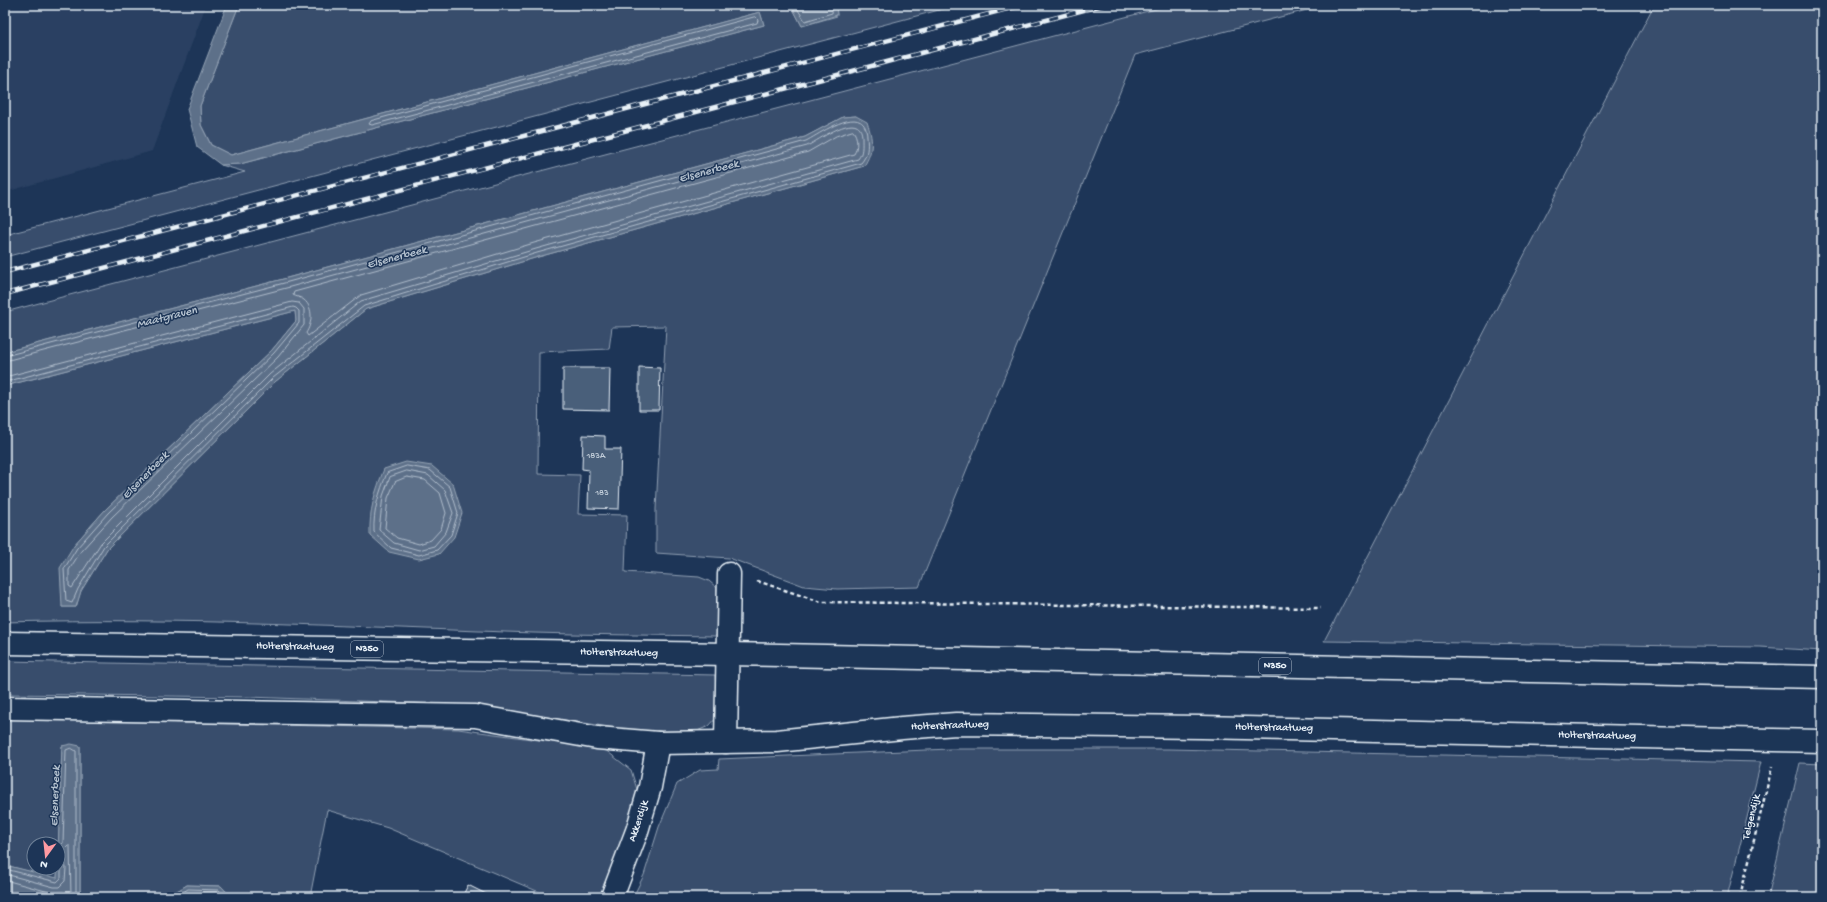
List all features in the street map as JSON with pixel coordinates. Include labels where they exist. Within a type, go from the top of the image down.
[{"type":"street","points":[[726,742],[729,574]]},
{"type":"street","name":"Holterstraatweg","points":[[5,643],[728,654],[1822,677]]},
{"type":"street","name":"Holterstraatweg","points":[[5,708],[475,716],[597,738],[658,743],[777,741],[956,724],[1202,727],[1822,741]]},
{"type":"street","name":"Akkerdijk","points":[[612,897],[639,824],[650,787],[658,743]]},
{"type":"path","points":[[729,574],[821,602],[1322,608]]},
{"type":"path","name":"Telgendijk","points":[[1740,897],[1778,740]]},
{"type":"shaded area","points":[[5,5],[206,5],[152,151],[5,192]]},
{"type":"shaded area","points":[[239,5],[791,5],[802,26],[837,16],[836,5],[958,5],[5,257],[5,235],[245,172],[221,165],[240,164],[764,25],[760,12],[231,155],[211,145],[201,125],[200,106]]},
{"type":"shaded area","points":[[1171,5],[1326,5],[1135,55],[919,587],[837,589],[804,586],[729,558],[656,553],[656,509],[666,326],[612,327],[609,349],[539,352],[538,474],[580,475],[578,514],[627,515],[625,572],[699,577],[709,581],[717,588],[717,636],[557,634],[204,622],[5,622],[5,386],[295,311],[296,321],[272,350],[105,510],[74,545],[62,607],[76,607],[81,591],[107,549],[276,381],[366,309],[538,257],[864,166],[856,116],[843,117],[805,137],[287,278],[5,352],[5,312]]},
{"type":"shaded area","points":[[1654,5],[1822,5],[1822,651],[1760,647],[1324,641]]},
{"type":"shaded area","points":[[5,661],[715,675],[718,716],[709,726],[690,734],[656,733],[471,705],[248,697],[5,694]]},
{"type":"shaded area","points":[[5,719],[458,729],[604,749],[631,770],[639,796],[629,829],[600,897],[551,897],[388,828],[327,810],[310,897],[231,897],[221,886],[187,885],[167,897],[80,897],[80,746],[62,746],[59,836],[26,836],[26,871],[5,865]]},
{"type":"shaded area","points":[[950,749],[1168,749],[1761,762],[1727,897],[633,897],[644,875],[659,827],[677,784],[700,770],[718,769],[719,759]]},
{"type":"shaded area","points":[[1800,763],[1822,764],[1822,897],[1768,897]]},
{"type":"shaded area","points":[[46,876],[57,876],[57,879]]},
{"type":"water","points":[[227,5],[239,5],[200,106],[201,125],[211,145],[231,155],[760,12],[764,25],[240,164],[221,165],[197,147],[187,109]]},
{"type":"water","points":[[791,5],[836,5],[837,15],[802,26]]},
{"type":"water","points":[[856,116],[867,122],[872,144],[870,155],[864,166],[538,257],[366,309],[276,381],[107,549],[81,591],[76,607],[62,607],[60,568],[74,545],[105,510],[272,350],[296,321],[295,311],[5,386],[5,352],[287,278],[805,137],[843,117]]},
{"type":"water","points":[[406,462],[432,466],[453,484],[462,513],[454,537],[439,554],[419,559],[389,552],[370,535],[370,517],[373,501],[384,469]]},
{"type":"water","points":[[71,744],[80,746],[80,897],[5,897],[5,865],[26,870],[26,876],[49,876],[57,878],[57,876],[66,876],[66,836],[59,836],[62,746]]},
{"type":"water","points":[[187,885],[221,886],[231,897],[167,897]]},
{"type":"building","points":[[639,367],[660,368],[659,410],[639,410]]},
{"type":"building","points":[[563,368],[610,368],[609,410],[563,409]]},
{"type":"building","points":[[583,435],[605,436],[605,449],[621,449],[619,509],[588,508],[589,470],[582,469]]},
{"type":"building","points":[[468,885],[492,897],[462,897]]},
{"type":"railway","points":[[5,272],[1023,5]]},
{"type":"railway","points":[[5,294],[1103,5]]},
{"type":"water label","name":"Elsenerbeek","points":[[709,172]]},
{"type":"water label","name":"Elsenerbeek","points":[[397,258]]},
{"type":"water label","name":"Maatgraven","points":[[167,318]]},
{"type":"water label","name":"Elsenerbeek","points":[[146,476]]},
{"type":"water label","name":"Elsenerbeek","points":[[56,796]]}]
